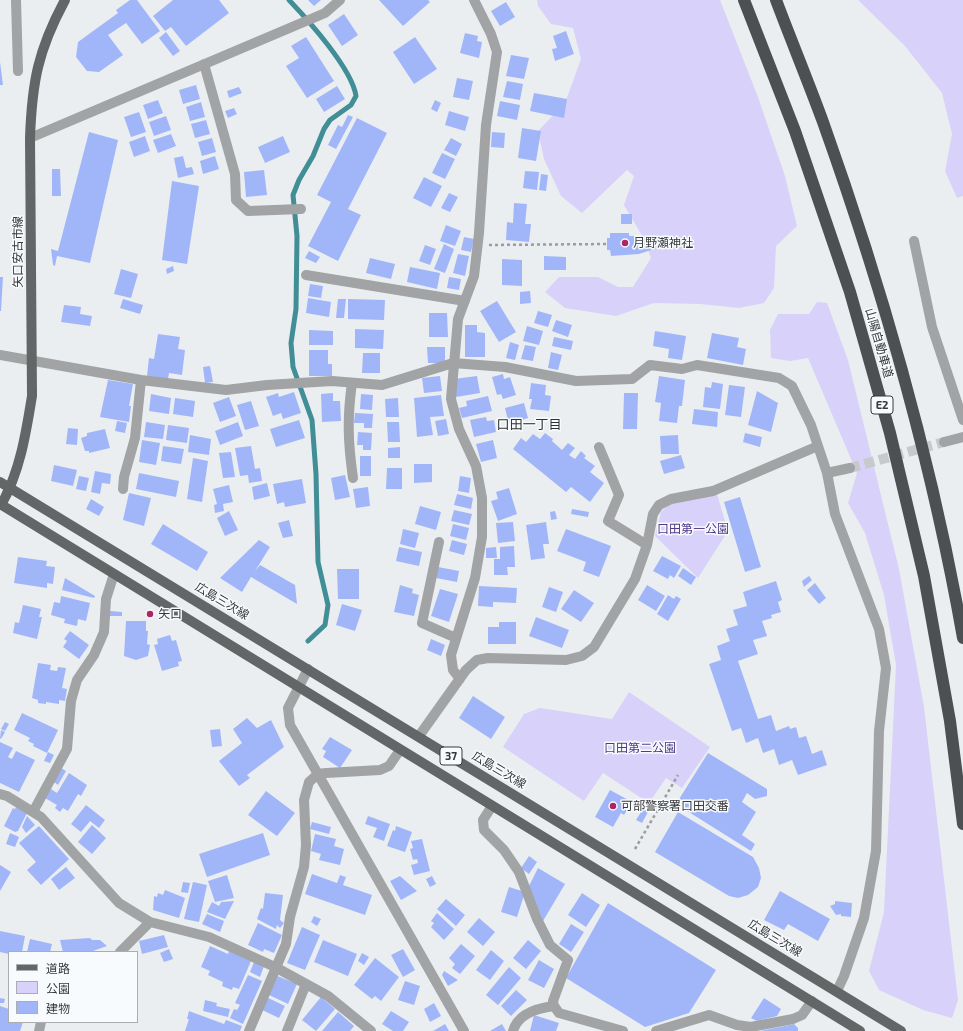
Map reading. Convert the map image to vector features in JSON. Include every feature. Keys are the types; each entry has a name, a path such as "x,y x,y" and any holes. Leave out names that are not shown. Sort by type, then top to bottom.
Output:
{"highway":[{"name":"山陽自動車道","path":"744,0 795,131 850,292 890,433 924,576 950,721 963,824"},
{"name":"山陽自動車道","path":"776,0 823,121 877,284 918,426 951,570 963,638"}],"main road":[{"name":"矢口安古市線","path":"1,504 11,488 26,432 32,396 31,97 39,59 52,24 65,0"},
{"name":"広島三次線","path":"0,482 308,668 901,1031"},
{"name":"37","path":"1,504 860,1031"}],"street":[{"path":"16,0 18,71"},
{"path":"30,138 325,13 340,0"},
{"path":"460,679 453,670 451,655 475,578 482,537 482,498 476,466 459,429 450,399 458,319 474,276 478,245 486,125 497,52 491,34 474,0"},
{"path":"204,64 235,174 236,200 248,211 301,209"},
{"path":"914,241 932,327 963,420"},
{"path":"306,275 465,301"},
{"path":"0,354 141,380 226,390 267,385 332,381 382,385 453,363 505,367 576,381 632,379 650,365 682,369 698,365 779,378 792,386 811,425 827,473 835,514 880,629 886,668 879,731 876,850 864,918 844,976 837,991"},
{"path":"123,489 124,477 135,438 141,380"},
{"path":"352,383 348,413 348,445 353,478"},
{"path":"944,442 963,437"},
{"path":"418,736 460,679 477,660 488,658 566,660 582,656 594,647 635,580 647,545 653,514 659,505 671,499 714,491 818,446"},
{"path":"599,447 619,495 608,521 647,545"},
{"path":"827,473 850,468"},
{"path":"439,542 422,623 456,638"},
{"path":"33,812 67,749 71,701 77,680 94,655 104,632 106,599 114,574"},
{"path":"308,668 297,687 288,708 290,725 464,1031"},
{"path":"249,1031 286,944 290,917 304,867 306,845 304,800 309,782 318,774 380,770 389,766 400,750"},
{"path":"0,794 7,796 41,817 119,903 150,922 209,937 275,967 328,996 371,1031"},
{"path":"492,806 483,820 484,830 504,850 519,872 537,919 550,945 568,960 554,1001 554,1006 559,1013 623,1031"},
{"path":"121,951 150,922"},
{"path":"287,1031 306,984"},
{"path":"656,1031 709,1015 737,1025 751,1027 793,1019 802,1014 812,1001"},
{"path":"513,1031 515,1025 529,1012 537,1008 554,1006"}],"path":[{"path":"478,245 606,244"},
{"path":"635,849 678,775"}],"green space":[{"path":"537,0 720,0 758,97 785,176 797,226 776,246 774,288 764,303 739,308 700,304 654,303 616,316 565,308 545,292 559,277 598,277 618,287 633,287 651,258 644,239 624,205 634,176 627,170 582,213 561,196 544,159 538,131 565,103 581,59 573,28 551,24 538,6"},
{"path":"858,0 963,0 963,196 957,198 945,171 952,134 942,93 905,46"},
{"path":"817,302 827,303 848,360 899,569 924,707 958,1000 952,1018 923,1010 879,990 869,971 884,912 896,665 884,595 865,533 848,503 857,473 808,358 790,361 771,358 770,330 778,314 809,314"},
{"name":"口田第一公園","path":"717,494 728,531 698,578 655,536 661,512 670,503"},
{"name":"口田第二公園","path":"629,692 710,747 682,788 666,778 649,803 603,773 584,801 503,747 524,714 540,708 612,719"}],"building":[{"path":"130,0 137,0 160,31 142,44 126,23 108,35 123,55 99,72 87,71 76,57 78,42 118,13 116,10"},
{"path":"173,0 219,0 229,13 186,46 171,27 165,31 153,16"},
{"path":"308,0 321,0 314,6"},
{"path":"379,0 428,0 430,2 403,26"},
{"path":"506,2 515,17 500,26 491,11"},
{"path":"344,14 358,35 342,46 328,25"},
{"path":"566,31 574,54 555,61 552,49 557,48 553,36"},
{"path":"166,32 180,51 173,56 159,38"},
{"path":"465,33 478,36 477,41 482,42 479,58 460,53"},
{"path":"306,37 334,81 307,98 286,66 299,58 291,46"},
{"path":"415,37 437,69 414,84 393,52"},
{"path":"511,55 529,58 524,79 506,76"},
{"path":"0,62 3,85 0,85"},
{"path":"457,78 473,81 469,100 453,97"},
{"path":"507,81 523,84 520,100 503,97"},
{"path":"196,85 200,99 183,104 179,90"},
{"path":"337,86 345,99 324,112 316,99"},
{"path":"239,87 242,93 229,98 227,91"},
{"path":"534,93 567,99 564,118 530,111"},
{"path":"158,100 163,113 148,119 143,105"},
{"path":"435,100 441,103 437,112 431,109"},
{"path":"500,101 520,105 517,120 497,116"},
{"path":"201,102 205,117 190,121 186,107"},
{"path":"234,108 237,114 228,118 225,111"},
{"path":"449,111 469,117 465,131 445,125"},
{"path":"139,112 146,132 131,137 124,117"},
{"path":"348,115 353,117 336,149 328,145 338,125 342,127"},
{"path":"166,116 171,130 154,136 149,122"},
{"path":"357,118 387,133 348,209 361,215 338,261 308,246 331,202 317,195"},
{"path":"206,120 210,134 195,138 191,124"},
{"path":"522,128 541,131 536,161 518,158"},
{"path":"89,132 118,140 90,263 57,256 55,266 53,265 51,249 58,251"},
{"path":"492,132 505,133 504,148 491,147"},
{"path":"171,134 176,146 158,153 153,140"},
{"path":"145,136 150,151 134,157 129,142"},
{"path":"283,136 290,152 265,163 258,147"},
{"path":"212,138 216,152 202,156 198,142"},
{"path":"451,138 462,144 456,156 444,150"},
{"path":"442,153 455,159 445,179 432,173"},
{"path":"183,156 186,168 192,167 194,174 178,178 174,158"},
{"path":"215,156 219,169 203,174 200,161"},
{"path":"52,169 60,169 61,196 52,196"},
{"path":"264,170 267,195 246,197 244,172"},
{"path":"525,171 539,172 537,190 523,188"},
{"path":"541,174 548,175 546,191 539,190"},
{"path":"424,177 442,186 431,207 413,198"},
{"path":"172,181 199,186 187,264 162,260"},
{"path":"449,193 458,197 450,212 441,208"},
{"path":"514,203 527,204 525,224 531,224 529,242 506,240 507,222 513,223"},
{"path":"621,214 632,214 632,224 621,224"},
{"path":"446,225 461,231 455,246 440,241"},
{"path":"610,233 629,233 629,236 644,236 646,241 656,240 657,248 639,254 611,256 610,250 607,250 607,238 610,238"},
{"path":"464,237 474,239 471,252 461,250"},
{"path":"444,244 454,249 445,273 434,269"},
{"path":"425,245 436,249 430,265 419,261"},
{"path":"309,251 320,257 316,263 305,258"},
{"path":"458,254 469,256 465,276 453,273"},
{"path":"544,256 566,257 566,270 544,270"},
{"path":"370,258 395,264 391,279 366,273"},
{"path":"502,259 522,260 522,286 502,285"},
{"path":"173,266 174,271 167,274 166,269"},
{"path":"410,267 440,273 437,289 407,282"},
{"path":"121,269 138,274 131,298 114,294"},
{"path":"0,277 3,277 1,311 0,311"},
{"path":"449,277 461,279 459,290 447,288"},
{"path":"310,284 323,286 321,298 308,296"},
{"path":"530,291 531,303 520,304 520,292"},
{"path":"308,298 331,302 329,317 306,313"},
{"path":"123,299 143,305 140,314 120,308"},
{"path":"338,299 346,299 344,318 336,318"},
{"path":"348,299 385,300 384,320 348,319"},
{"path":"497,301 516,332 499,342 480,311"},
{"path":"64,305 81,307 80,314 92,316 90,326 61,322"},
{"path":"538,311 552,315 548,327 534,323"},
{"path":"429,313 447,313 448,337 429,337"},
{"path":"556,320 572,325 568,337 552,331"},
{"path":"465,325 477,325 477,332 485,333 485,357 465,357"},
{"path":"527,326 543,331 539,345 523,341"},
{"path":"355,329 384,330 383,349 355,348"},
{"path":"309,330 333,331 333,345 309,345"},
{"path":"655,331 686,336 682,360 668,358 669,349 653,346"},
{"path":"712,333 739,338 737,347 746,349 743,365 707,358"},
{"path":"158,334 180,337 178,349 185,350 182,375 169,373 168,379 147,376 149,358 154,359"},
{"path":"554,337 573,341 571,350 552,346"},
{"path":"510,342 519,345 515,360 506,358"},
{"path":"525,345 536,347 533,361 521,359"},
{"path":"427,347 445,347 445,363 428,363"},
{"path":"309,350 328,350 328,364 332,364 332,376 309,376"},
{"path":"551,352 562,355 558,370 548,368"},
{"path":"363,353 380,353 380,373 362,373"},
{"path":"210,366 213,382 205,383 203,367"},
{"path":"503,374 504,379 510,377 516,395 503,399 501,394 497,395 492,377"},
{"path":"440,376 442,391 424,393 422,378"},
{"path":"477,376 480,393 456,397 454,379"},
{"path":"659,376 685,380 682,406 679,406 677,423 659,421 661,403 655,402"},
{"path":"108,380 133,384 129,406 131,406 129,422 100,417"},
{"path":"712,382 723,384 720,409 703,407 705,387 711,388"},
{"path":"531,383 546,385 545,395 551,396 549,411 530,409 532,399 529,399"},
{"path":"729,385 745,387 741,417 725,415"},
{"path":"757,391 778,403 771,432 748,425"},
{"path":"294,392 301,413 283,419 281,413 273,416 266,397 278,393 279,397"},
{"path":"333,393 333,401 340,401 341,421 322,422 321,394"},
{"path":"624,393 638,393 637,429 623,429"},
{"path":"151,394 171,398 169,414 149,411"},
{"path":"361,394 373,395 372,410 360,409"},
{"path":"441,395 444,416 430,417 433,435 417,437 414,398"},
{"path":"488,396 492,411 462,418 459,408 467,406 466,401"},
{"path":"229,397 236,416 220,422 213,403"},
{"path":"175,398 195,401 193,417 173,414"},
{"path":"398,398 399,417 386,417 385,399"},
{"path":"251,401 259,426 245,430 237,405"},
{"path":"524,403 528,418 509,424 505,408"},
{"path":"694,409 718,412 717,427 692,424"},
{"path":"355,413 373,414 372,428 364,428 364,423 354,423"},
{"path":"486,417 487,421 494,420 496,432 474,437 470,420"},
{"path":"446,419 449,434 438,436 435,421"},
{"path":"299,420 305,438 276,447 270,429"},
{"path":"117,421 127,423 125,433 115,431"},
{"path":"146,422 165,425 163,439 144,437"},
{"path":"238,422 243,436 220,445 215,431"},
{"path":"387,422 399,422 400,442 388,442"},
{"path":"168,425 189,428 187,443 166,440"},
{"path":"68,428 78,429 77,445 66,444"},
{"path":"105,429 110,448 89,453 89,451 85,451 81,438 87,436 87,433"},
{"path":"358,432 372,433 371,450 363,450 363,445 357,445"},
{"path":"545,433 553,439 552,441 562,450 568,443 575,448 569,455 575,459 581,451 586,456 584,458 595,466 590,472 604,483 590,502 571,487 566,492 513,449 521,438 526,442 533,434 540,439"},
{"path":"745,433 762,437 760,447 743,442"},
{"path":"190,435 211,439 209,455 188,452"},
{"path":"678,435 679,454 661,454 660,436"},
{"path":"142,440 160,443 156,465 139,462"},
{"path":"493,440 497,458 481,462 476,444"},
{"path":"163,446 184,449 181,464 161,461"},
{"path":"251,446 255,469 260,468 262,481 249,483 248,475 240,476 235,448"},
{"path":"400,447 400,458 388,458 388,448"},
{"path":"231,452 235,477 223,478 219,453"},
{"path":"681,455 685,468 664,474 660,461"},
{"path":"360,456 371,456 371,476 360,476"},
{"path":"193,458 208,461 202,502 187,499"},
{"path":"414,464 432,464 432,482 414,483"},
{"path":"54,465 77,470 73,486 51,481"},
{"path":"387,468 402,468 402,489 386,489"},
{"path":"95,471 111,474 110,484 102,483 100,494 91,492"},
{"path":"139,473 179,481 176,497 136,489"},
{"path":"345,475 350,497 335,500 331,478"},
{"path":"79,476 89,478 86,491 76,489"},
{"path":"460,476 471,478 469,493 458,491"},
{"path":"302,479 306,503 285,507 284,502 277,504 273,484"},
{"path":"267,483 270,496 254,500 252,487"},
{"path":"229,485 233,502 223,504 224,511 215,513 214,505 217,504 213,489"},
{"path":"368,487 370,506 356,508 353,489"},
{"path":"509,488 517,514 498,521 491,501 498,499 496,492"},
{"path":"129,493 151,498 144,526 123,520"},
{"path":"457,494 473,498 471,509 454,505"},
{"path":"740,497 761,567 745,572 724,502"},
{"path":"91,499 104,507 99,516 86,509"},
{"path":"420,506 441,512 436,530 415,524"},
{"path":"572,509 589,512 588,517 571,514"},
{"path":"454,510 472,514 469,525 451,521"},
{"path":"229,511 238,530 225,536 217,518"},
{"path":"555,511 557,519 551,520 550,512"},
{"path":"289,520 293,536 283,538 278,523"},
{"path":"513,522 515,541 498,543 496,523"},
{"path":"546,522 549,544 543,544 545,558 531,560 526,525"},
{"path":"163,524 208,552 197,571 151,544"},
{"path":"453,524 469,528 466,540 450,536"},
{"path":"403,529 419,533 415,548 400,544"},
{"path":"566,529 611,546 599,577 583,571 586,562 557,551"},
{"path":"259,540 270,547 255,571 260,565 295,585 297,604 251,577 242,592 220,578"},
{"path":"452,540 467,544 464,555 449,551"},
{"path":"514,546 515,567 507,567 508,575 494,575 494,559 500,559 500,547"},
{"path":"399,547 422,552 419,566 396,561"},
{"path":"496,547 497,558 486,558 486,548"},
{"path":"662,556 681,566 674,578 670,575 668,579 653,571"},
{"path":"18,557 47,561 46,566 55,567 53,584 47,583 47,588 14,583"},
{"path":"438,567 459,571 457,582 436,578"},
{"path":"683,568 696,577 691,585 678,576"},
{"path":"337,569 359,569 359,599 338,599"},
{"path":"809,576 812,580 804,587 802,581"},
{"path":"65,578 95,596 94,598 62,590"},
{"path":"776,581 782,600 778,602 781,612 771,615 772,618 762,621 767,636 753,640 758,654 738,661 758,719 771,715 776,731 789,726 790,729 796,727 799,738 806,736 812,754 822,750 827,765 798,775 792,760 779,765 774,749 763,753 758,738 746,743 741,728 732,731 709,664 721,660 717,646 730,641 726,629 738,625 733,610 747,606 743,592"},
{"path":"815,583 826,598 819,604 807,590"},
{"path":"400,585 413,589 412,593 419,595 414,616 394,612"},
{"path":"647,585 665,596 656,611 638,600"},
{"path":"479,586 517,588 516,603 493,602 493,607 478,606"},
{"path":"549,587 563,592 556,612 542,607"},
{"path":"440,589 458,594 449,622 431,616"},
{"path":"574,590 594,603 581,622 561,609"},
{"path":"668,595 674,599 676,596 681,599 668,621 657,614"},
{"path":"61,596 90,603 86,621 78,619 77,626 64,623 65,619 51,615 54,602 60,603"},
{"path":"342,604 362,610 355,631 336,625"},
{"path":"23,605 41,609 39,617 42,617 37,639 13,633 15,622 19,623"},
{"path":"110,611 122,612 122,616 110,616"},
{"path":"536,617 569,630 562,648 529,636"},
{"path":"126,621 146,621 146,631 148,631 147,644 150,645 148,656 136,660 124,656"},
{"path":"499,622 516,622 516,644 488,644 488,627 499,627"},
{"path":"70,631 89,645 79,659 63,647 67,641 64,639"},
{"path":"170,635 172,641 176,640 182,661 178,662 179,666 162,671 154,645 158,644 157,639"},
{"path":"431,639 445,645 441,656 427,650"},
{"path":"38,663 51,665 50,670 57,671 58,667 66,668 62,688 67,689 65,701 59,700 59,704 46,702 46,704 38,703 38,700 32,698"},
{"path":"473,696 505,717 491,739 459,718"},
{"path":"22,713 58,730 47,753 33,746 34,744 28,741 30,738 14,730"},
{"path":"247,718 257,728 271,720 284,747 247,775 250,778 239,786 219,761 242,743 233,729"},
{"path":"5,722 9,724 5,731 1,729"},
{"path":"220,729 222,746 212,747 210,730"},
{"path":"1,730 5,732 1,739 0,738"},
{"path":"330,737 352,750 340,768 323,757 326,751 322,749"},
{"path":"0,742 13,748 8,757 12,759 16,751 35,760 19,792 0,783"},
{"path":"48,752 54,755 50,763 44,761"},
{"path":"708,753 767,789 767,796 755,799 747,793 742,802 756,812 742,835 755,844 751,851 676,804"},
{"path":"58,766 66,771 58,785 51,780"},
{"path":"69,773 87,785 81,796 78,794 68,811 63,808 60,812 55,808 57,805 45,798 51,789 57,793"},
{"path":"610,790 632,802 624,815 621,813 613,827 595,817"},
{"path":"266,791 295,813 277,836 248,815"},
{"path":"86,805 105,820 99,828 90,821 81,832 71,824"},
{"path":"16,807 27,813 18,831 15,832 4,826 13,808 15,809"},
{"path":"643,809 648,812 642,823 636,820"},
{"path":"678,812 753,857 759,868 761,878 758,887 748,895 738,898 729,896 655,852"},
{"path":"27,816 35,825 26,833 22,827"},
{"path":"368,816 390,824 384,841 373,837 377,828 365,824"},
{"path":"312,822 331,827 329,834 310,829"},
{"path":"92,825 106,838 92,854 78,842"},
{"path":"39,826 69,859 41,885 27,870 36,862 19,843"},
{"path":"396,826 412,832 405,852 387,846"},
{"path":"10,833 19,837 15,847 6,844"},
{"path":"263,833 270,855 207,877 199,854"},
{"path":"315,834 336,839 334,846 344,849 340,865 319,860 321,854 311,851"},
{"path":"422,839 430,871 414,875 411,865 418,863 417,859 413,860 410,849 413,848 411,841"},
{"path":"529,856 537,862 529,874 521,868"},
{"path":"0,865 11,872 0,891"},
{"path":"66,867 75,878 59,890 51,879"},
{"path":"538,868 565,884 543,921 529,886"},
{"path":"312,874 337,883 340,875 346,877 343,885 372,895 365,915 305,894"},
{"path":"227,875 234,898 215,902 208,881"},
{"path":"400,876 417,891 401,900 390,881"},
{"path":"432,876 436,884 430,887 426,879"},
{"path":"183,882 190,883 188,893 181,892"},
{"path":"193,882 207,885 199,922 184,919"},
{"path":"509,887 525,892 517,917 501,912"},
{"path":"165,890 185,898 179,918 153,910 154,896 157,897 158,893 163,895"},
{"path":"780,891 830,919 818,941 788,924 784,930 764,920"},
{"path":"265,893 283,895 280,920 284,923 280,928 277,925 276,929 257,919 261,908 263,909"},
{"path":"582,893 600,905 586,927 568,915"},
{"path":"446,899 465,915 456,926 437,909"},
{"path":"234,901 225,919 207,912 212,902 219,906 221,902"},
{"path":"835,901 852,903 851,917 841,916 841,914 836,915 830,906 835,904"},
{"path":"608,903 716,970 689,1013 645,1027 566,978"},
{"path":"437,913 454,929 444,940 431,927 434,923 431,921"},
{"path":"207,914 224,921 220,932 202,924"},
{"path":"314,916 321,919 317,926 311,922"},
{"path":"479,918 495,932 483,946 467,932"},
{"path":"258,923 282,935 274,953 264,949 263,952 248,945"},
{"path":"571,924 584,932 571,952 559,944"},
{"path":"302,927 320,935 305,970 287,963"},
{"path":"0,931 25,936 22,951 8,951 8,954 0,952"},
{"path":"164,935 168,947 142,954 139,941"},
{"path":"90,938 92,940 100,940 107,946 93,951 63,951 60,940"},
{"path":"30,939 52,944 50,951 27,951"},
{"path":"323,940 357,954 348,976 314,962"},
{"path":"528,940 541,951 526,969 513,958"},
{"path":"461,944 475,956 460,974 452,968 455,964 449,958"},
{"path":"210,946 228,954 229,951 251,961 239,989 233,987 232,990 222,986 223,982 208,975 210,971 201,967"},
{"path":"169,949 173,959 164,962 160,953"},
{"path":"403,949 415,970 403,977 391,955"},
{"path":"491,950 504,961 490,980 476,970"},
{"path":"362,953 369,957 364,965 358,961"},
{"path":"375,958 399,977 381,1001 375,996 372,999 354,985"},
{"path":"539,960 554,969 544,988 528,980"},
{"path":"254,962 264,966 260,977 250,972"},
{"path":"509,967 521,978 498,1005 486,995"},
{"path":"444,971 458,980 448,986 442,975"},
{"path":"248,975 262,981 243,1024 230,1018 234,1009 237,1010 240,1005 235,1003"},
{"path":"275,975 297,984 288,1004 267,994"},
{"path":"405,981 420,986 414,1005 398,1000"},
{"path":"516,990 527,1000 511,1016 501,1006"},
{"path":"264,996 285,1006 279,1018 258,1008"},
{"path":"321,997 335,1009 316,1031 302,1020"},
{"path":"0,998 5,999 4,1003 0,1003"},
{"path":"764,998 781,1009 777,1016 757,1021 751,1018"},
{"path":"205,1000 217,1003 216,1006 230,1009 228,1017 203,1011"},
{"path":"434,1003 441,1016 430,1022 424,1009"},
{"path":"0,1006 8,1009 8,1023 23,1023 20,1031 0,1031"},
{"path":"189,1011 224,1024 226,1020 242,1026 240,1031 185,1031 189,1019 187,1019"},
{"path":"391,1011 409,1022 403,1031 393,1031 382,1024"},
{"path":"338,1012 354,1026 350,1031 322,1031"},
{"path":"534,1015 559,1023 556,1031 530,1031"},
{"path":"445,1024 449,1031 433,1031"},
{"path":"502,1024 506,1031 490,1031"},
{"path":"794,1024 798,1028 798,1031 760,1031"}],"waterway":[{"path":"289,0 318,32 338,59 353,85 356,96 351,105 330,120 324,129 313,156 299,180 293,195 297,236 296,309 291,343 293,367 312,420 316,474 318,562 328,605 325,625 308,641"}],"tunnel":[{"path":"850,468 944,442"}],"place":[{"name":"月野瀬神社","path":"625,243"},
{"name":"矢口","path":"150,614"},
{"name":"可部警察署口田交番","path":"613,806"}],"district":[{"name":"口田一丁目","path":"529,425"}]}
